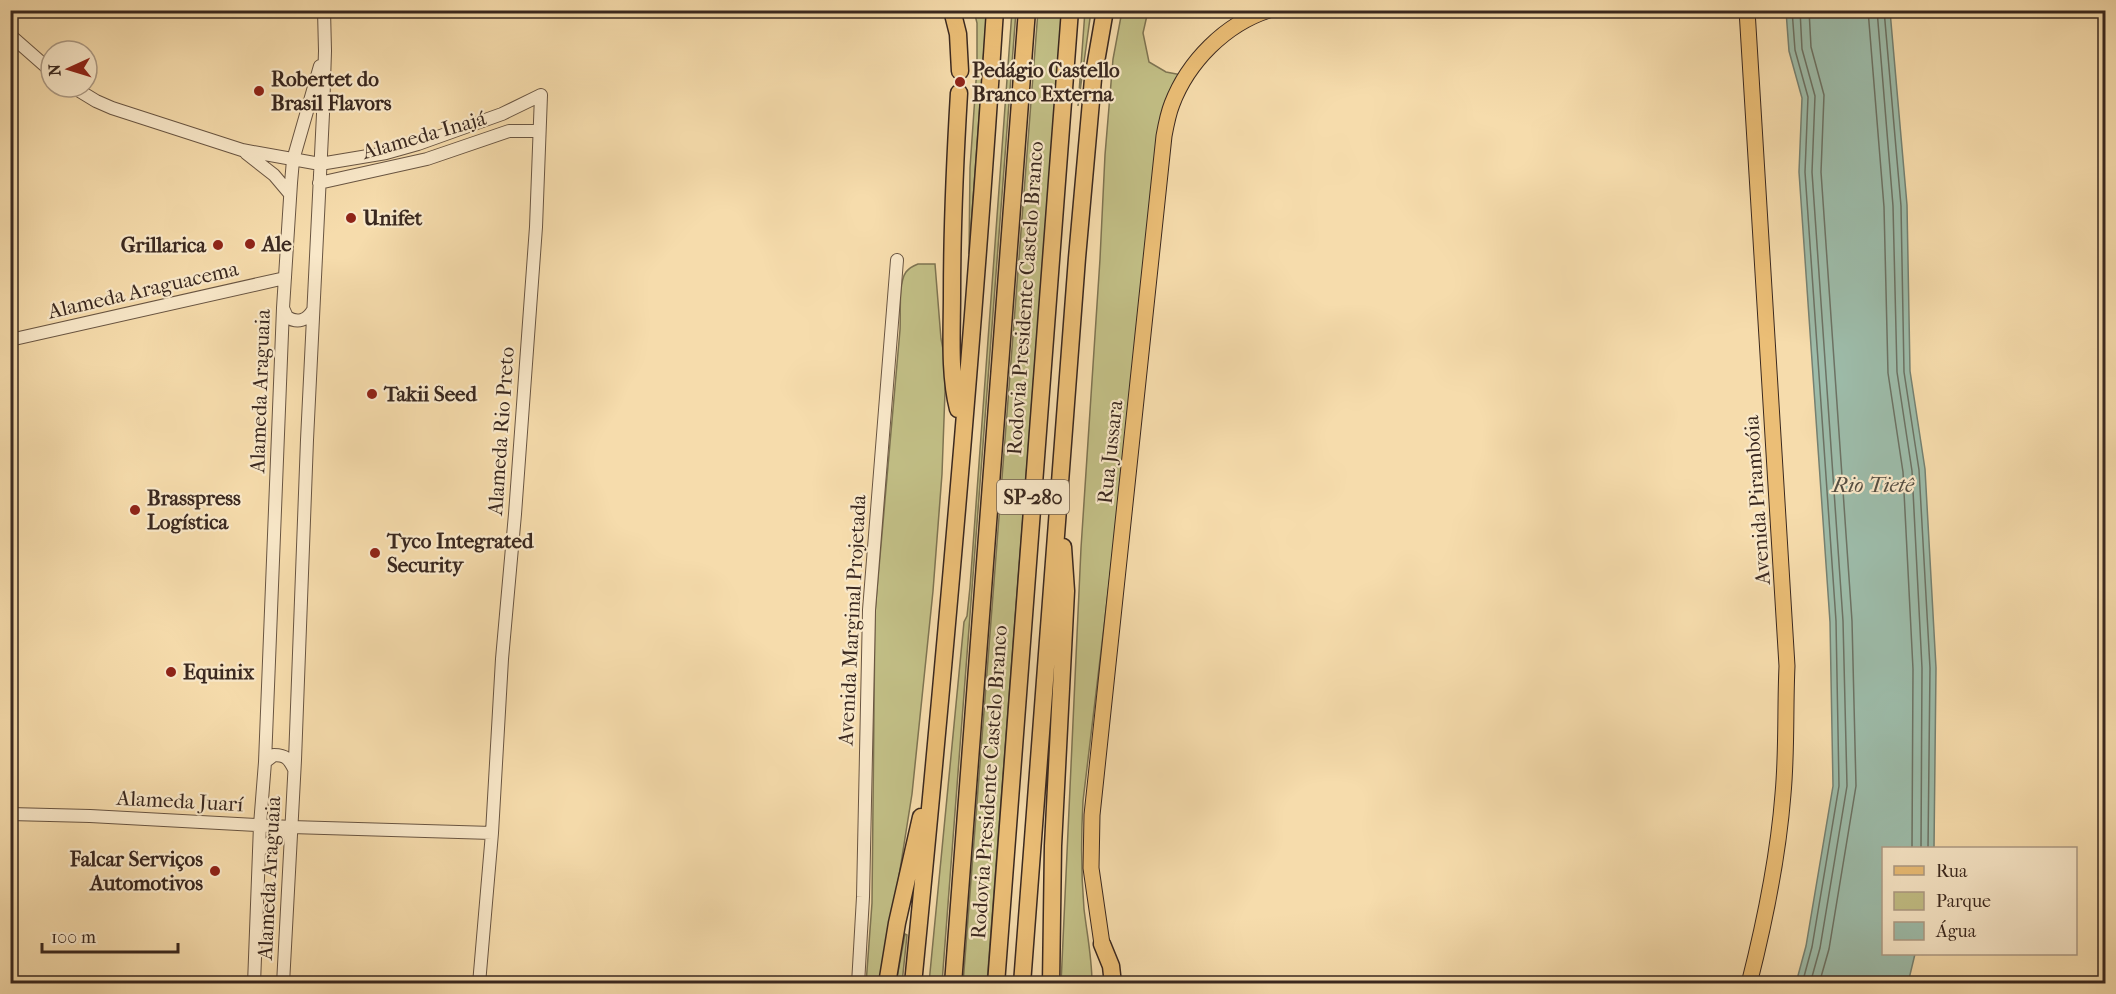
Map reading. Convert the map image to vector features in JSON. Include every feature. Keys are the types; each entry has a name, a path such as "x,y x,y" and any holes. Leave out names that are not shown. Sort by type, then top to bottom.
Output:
{"highway":[{"path":"952,10 958,34 960,71"},
{"path":"913,984 937,743 995,10"},
{"name":"Rodovia Presidente Castelo Branco","path":"953,984 1027,10"},
{"name":"Rodovia Presidente Castelo Branco","path":"996,984 1070,10"},
{"path":"1022,984 1077,258 1093,79 1106,10"},
{"path":"959,93 952,219 952,323 954,380 963,429"},
{"path":"1051,983 1053,846 1066,591 1058,511"},
{"path":"887,984 897,923 937,743"},
{"path":"1015,984 1023,913 1030,886"},
{"path":"1102,944 1105,984"},
{"path":"1102,944 1111,966 1113,984"}],"main road":[{"name":"Rua Jussara","path":"1102,944 1091,868 1092,815 1164,136 1171,106 1182,82 1206,50 1234,27 1269,10"},
{"name":"Avenida Pirambóia","path":"1747,10 1787,666 1786,747 1779,840 1766,918 1749,984"}],"street":[{"path":"324,10 325,51"},
{"path":"10,35 39,60"},
{"name":"Alameda Araguaia","path":"254,984 283,308 290,194 294,160 325,51"},
{"name":"Alameda Araguaia","path":"283,984 325,51"},
{"name":"Alameda Inajá","path":"242,150 320,164 386,153 502,114 542,95"},
{"name":"Alameda Rio Preto","path":"479,984 536,227 542,95"},
{"path":"92,99 112,108 242,150 274,175 290,194"},
{"name":"Alameda Inajá","path":"319,183 427,159 509,131 539,131"},
{"name":"Avenida Marginal Projetada","path":"858,984 863,897 868,610 897,260"},
{"name":"Alameda Araguacema","path":"10,340 285,279"},
{"path":"283,308 287,317 297,321 307,318 314,310"},
{"path":"265,740 269,745 278,749 288,747 295,742"},
{"path":"265,762 274,755 283,755 290,760 294,769"},
{"name":"Alameda Juarí","path":"10,814 291,827 492,833"},
{"path":"259,851 291,827"}],"green space":[{"path":"974,11 986,11 986,22 969,254 970,168 977,67 977,23"},
{"path":"1012,11 1016,11 942,983 929,983 964,622 967,616 970,587"},
{"path":"1038,11 1062,11 987,983 963,984"},
{"path":"1085,11 1091,11 1078,106"},
{"path":"1122,11 1148,11 1143,33 1149,62 1166,72 1182,75 1167,102 1083,801 1082,882 1092,983 1061,984 1081,548 1105,155 1113,59"},
{"path":"918,264 935,264 941,339 946,364 942,474 933,591 912,794 882,983 866,984 872,903 875,613 900,330 901,291 906,272"},
{"path":"905,934 907,935 902,983 896,983"}],"water":[{"name":"Rio Tietê","path":"1786,11 1890,11 1907,205 1910,371 1925,469 1936,668 1934,847 1882,847 1882,955 1915,955 1908,983 1796,983 1806,946 1833,786 1830,622 1799,172 1802,98 1789,51"}],"place":[{"name":"Pedágio Castello Branco Externa","path":"960,82"},
{"name":"Robertet do Brasil Flavors","path":"259,91"},
{"name":"Unifet","path":"351,218"},
{"name":"Ale","path":"250,244"},
{"name":"Grillarica","path":"218,245"},
{"name":"Takii Seed","path":"372,394"},
{"name":"Brasspress Logística","path":"135,510"},
{"name":"Tyco Integrated Security","path":"375,553"},
{"name":"Equinix","path":"171,672"},
{"name":"Falcar Serviços Automotivos","path":"215,871"}]}
